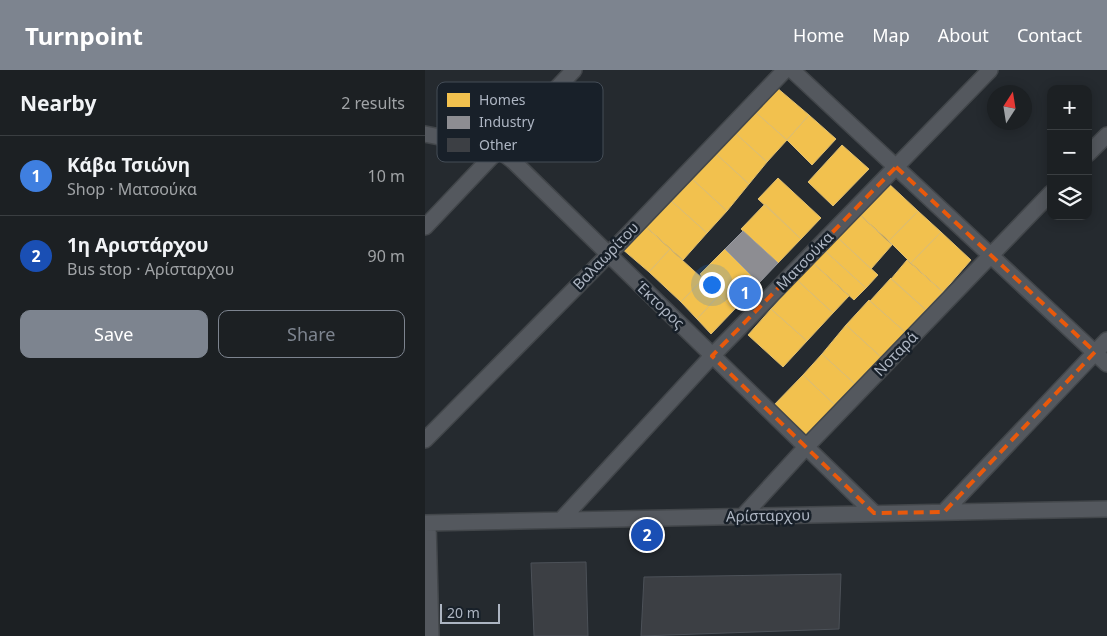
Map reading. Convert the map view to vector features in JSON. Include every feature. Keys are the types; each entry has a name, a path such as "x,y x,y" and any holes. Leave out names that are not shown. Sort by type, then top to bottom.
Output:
{"street":[{"path":"563,82 574,70"},
{"name":"Βαλαωρίτου","path":"425,440 608,255 785,70"},
{"path":"792,70 1107,364"},
{"name":"Ματσούκα","path":"561,520 712,356 990,70"},
{"path":"1092,150 1107,135"},
{"path":"425,227 487,162"},
{"name":"Έκτορος","path":"514,162 874,513"},
{"name":"Νοταρά","path":"743,516 806,447 1047,197"},
{"path":"945,512 1107,340"},
{"name":"Αρίσταρχου","path":"427,522 1107,509"},
{"path":"427,522 431,636"}],"highlighted area":[{"path":"896,167 1095,352 944,512 874,513 712,356"}],"building: Homes":[{"path":"776,87 809,115 787,140 753,110"},
{"path":"753,110 787,140 767,162 734,132"},
{"path":"809,115 836,139 812,165 787,140"},
{"path":"734,132 767,162 749,184 714,152"},
{"path":"842,145 869,169 833,206 808,182"},
{"path":"714,152 749,184 727,211 690,177"},
{"path":"690,177 727,211 707,233 667,197"},
{"path":"778,178 821,218 801,239 758,199"},
{"path":"887,182 918,211 889,241 858,213"},
{"path":"667,197 707,233 683,260 643,224"},
{"path":"765,204 801,239 778,263 741,229"},
{"path":"918,211 941,232 911,263 889,241"},
{"path":"858,213 892,245 871,269 836,236"},
{"path":"643,224 670,249 649,272 621,248"},
{"path":"941,232 971,260 943,292 911,263"},
{"path":"836,236 878,275 866,288 824,250"},
{"path":"670,249 703,279 681,302 649,272"},
{"path":"725,249 759,283 734,310 700,274"},
{"path":"824,250 866,288 854,300 813,263"},
{"path":"907,260 943,292 926,310 891,279"},
{"path":"813,263 849,296 833,313 797,280"},
{"path":"891,278 926,310 905,332 870,301"},
{"path":"703,279 719,295 697,319 681,302"},
{"path":"797,280 833,313 807,341 771,309"},
{"path":"719,295 734,310 711,334 697,319"},
{"path":"869,300 905,332 882,358 846,325"},
{"path":"771,309 807,341 783,367 748,335"},
{"path":"846,325 882,358 855,384 822,354"},
{"path":"822,354 855,384 835,405 803,375"},
{"path":"803,375 835,405 804,437 772,407"}],"building: Industry":[{"path":"743,231 778,263 759,283 725,249"}],"building: Other":[{"path":"586,562 588,636 534,636 531,563"},
{"path":"841,574 839,629 641,636 644,577"}],"place":[{"name":"Κάβα Τσιώνη","path":"745,293"},
{"name":"1η Αριστάρχου","path":"647,535"}]}
